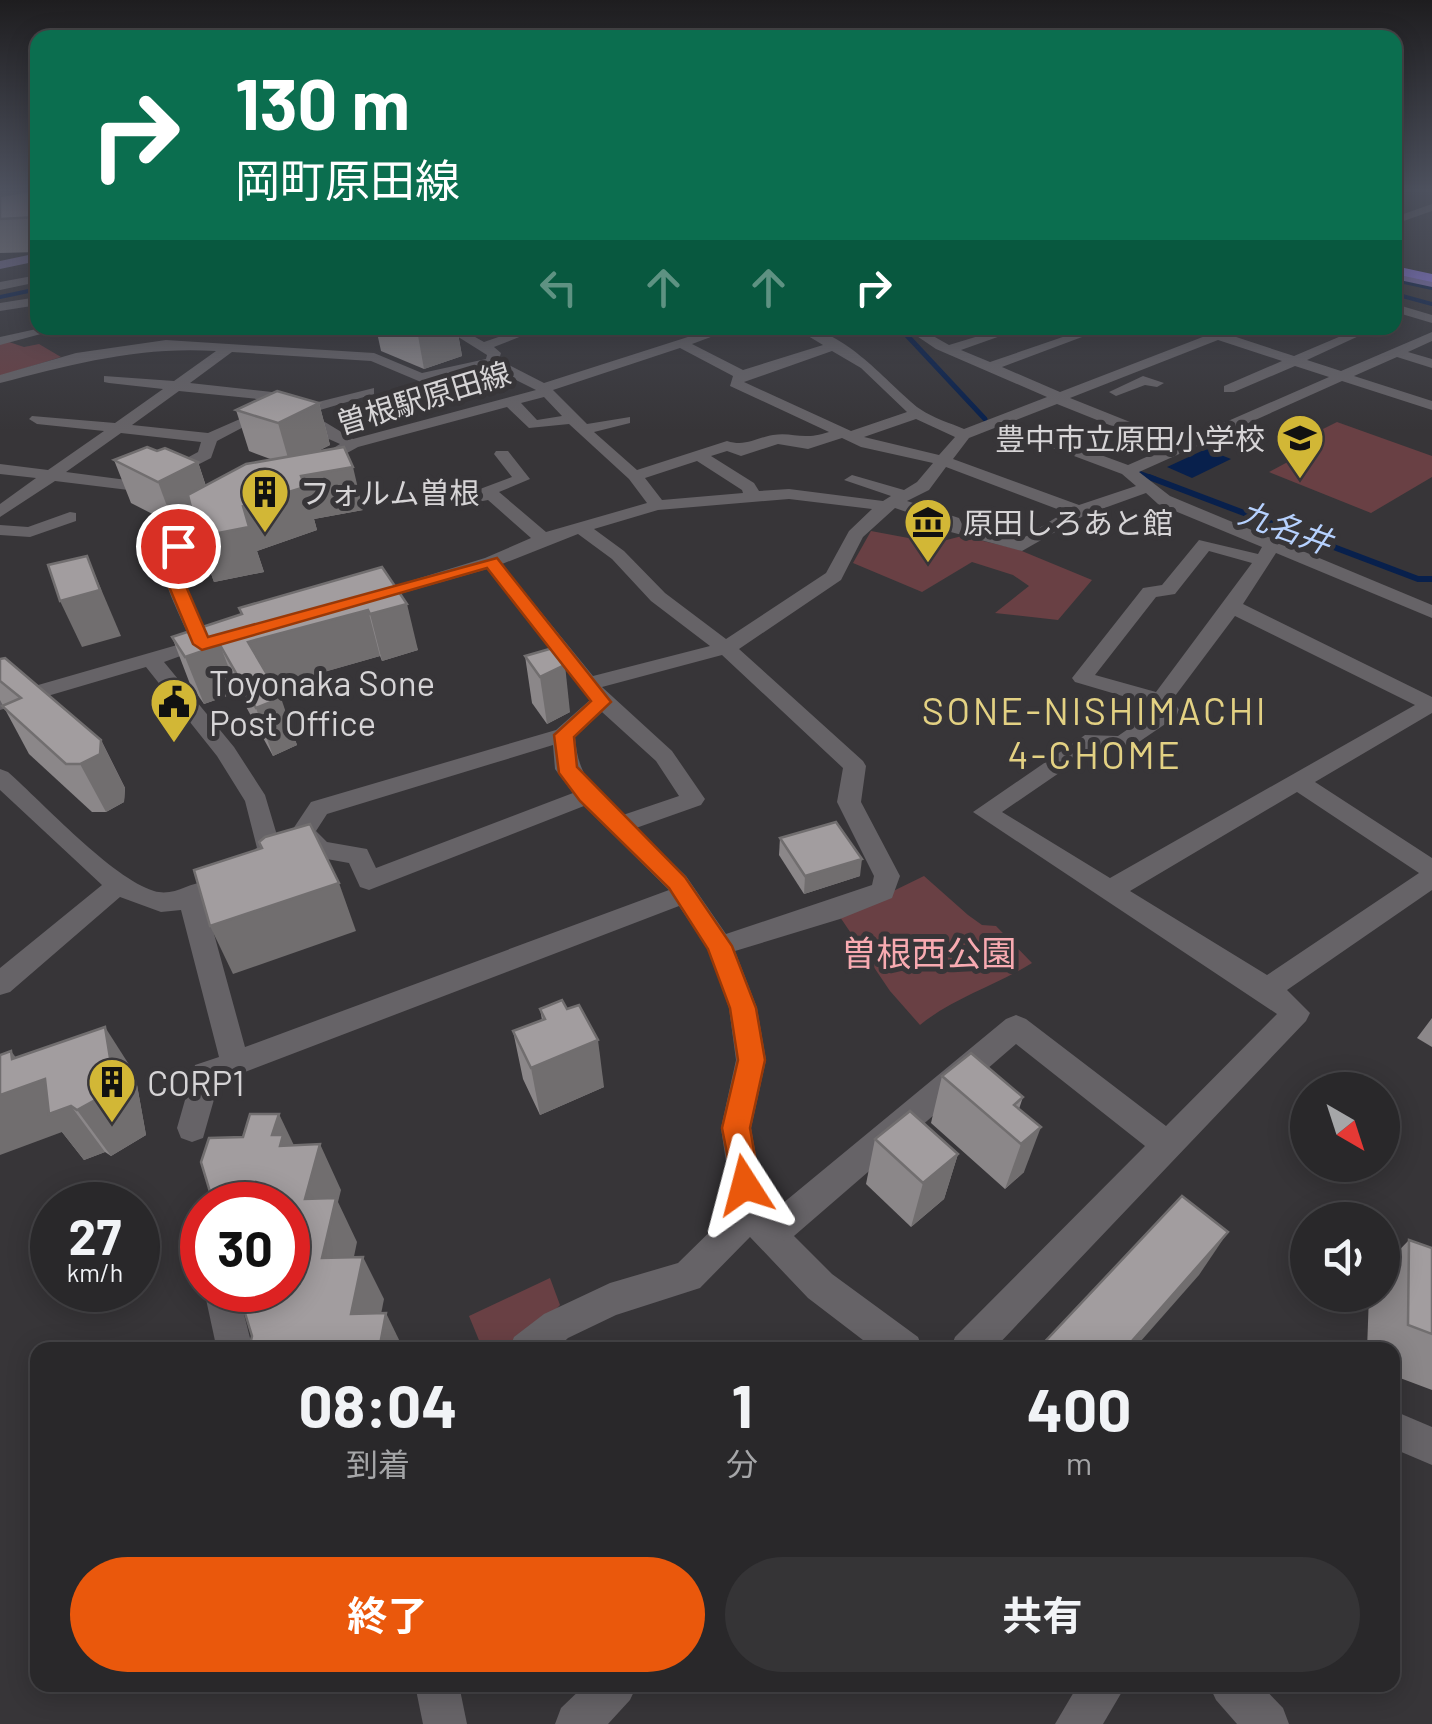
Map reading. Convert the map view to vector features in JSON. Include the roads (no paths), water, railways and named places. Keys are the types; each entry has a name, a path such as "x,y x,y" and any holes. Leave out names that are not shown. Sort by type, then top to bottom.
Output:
{"street":[{"path":"0,286 30,280"},
{"path":"0,306 30,302"},
{"path":"1402,313 1432,319"},
{"path":"0,340 30,334"},
{"path":"154,346 173,335"},
{"path":"464,335 486,346 494,354 492,362"},
{"path":"486,346 517,335"},
{"path":"679,335 742,375"},
{"name":"曽根駅原田線","path":"302,473 352,444 510,401 705,335"},
{"path":"815,335 873,372 917,414 964,435"},
{"path":"924,335 1079,407 1176,446"},
{"path":"949,349 994,335"},
{"path":"990,367 1080,335"},
{"path":"295,844 320,808 564,735 594,693 726,648 834,576 855,535 944,461 964,435 1216,335 1432,406"},
{"path":"1230,389 1353,335"},
{"path":"1128,471 1176,446 1316,390 1432,336"},
{"path":"4,381 76,357 154,346 374,358 429,377 446,388"},
{"path":"835,346 742,375 735,383 846,435 887,450 944,461 1079,511"},
{"path":"0,512 227,350"},
{"path":"1396,352 1432,364"},
{"path":"264,395 286,374 320,357"},
{"path":"429,377 492,362 544,390 635,476 657,505"},
{"path":"846,376 873,372"},
{"path":"1266,373 1316,390"},
{"path":"109,380 281,397 327,432 352,444"},
{"path":"1079,407 1143,380 1157,383"},
{"path":"300,411 369,391"},
{"path":"510,401 534,425 625,420"},
{"path":"635,476 727,446 740,451 778,439 808,444 917,414"},
{"path":"37,419 210,438 245,422"},
{"path":"995,421 1128,471 1164,500 1267,554"},
{"path":"0,469 145,487 205,455 210,438"},
{"path":"502,454 522,479 489,488 491,494 543,539"},
{"path":"700,456 748,487 755,498"},
{"path":"852,480 953,522 953,527 1022,546 1079,511 1148,487"},
{"path":"456,501 491,494"},
{"path":"343,604 491,562 543,539 657,505 788,494 896,501"},
{"path":"0,703 21,688 212,641 174,577 178,546 251,502"},
{"path":"0,530 30,532 70,518"},
{"path":"580,527 618,555 658,597 726,648 854,766 849,802 888,876 883,891 720,946"},
{"path":"976,1342 1296,1013 1266,988 985,812 1093,740 1122,743 1169,711 1161,700 1082,678 1150,592 1168,590 1205,544 1267,554 1426,606"},
{"path":"1161,700 1216,626 1236,608 1267,554"},
{"path":"491,562 594,693 664,756 694,798 618,826"},
{"path":"1236,608 1431,705"},
{"path":"151,659 226,752 257,801 270,852"},
{"path":"1109,892 1431,705"},
{"path":"564,735 566,768 588,796 684,894 720,946 743,1008 752,1060 736,1128 760,1224 820,1286 894,1342"},
{"path":"0,777 118,885 154,904 191,898 270,852 312,839 319,850 358,855 369,880 588,796"},
{"path":"1266,988 1430,878 1298,782"},
{"path":"0,984 118,885"},
{"path":"192,1128 206,1074 684,894"},
{"path":"191,898 234,1063"},
{"path":"536,1342 556,1326 596,1307 688,1276 1016,1027 1168,1146"},
{"path":"226,1312 233,1342"},
{"path":"1400,1432 1432,1446"},
{"path":"438,1692 445,1724"},
{"path":"577,1724 608,1692"},
{"path":"1077,1724 1099,1692"},
{"path":"1237,1692 1267,1724"}],"water":[{"path":"1206,449 1231,459 1192,478 1167,467"}],"waterway":[{"path":"1402,282 1432,288"},
{"name":"九名井","path":"0,297 30,291"},
{"path":"1402,296 1432,304"},
{"name":"九名井","path":"907,335 985,419"},
{"name":"九名井","path":"1139,473 1155,479"},
{"name":"九名井","path":"1149,477 1418,579 1432,579"}],"place":[{"name":"豊中市立原田小学校","path":"1300,480"},
{"name":"フォルム曽根","path":"265,534"},
{"name":"原田しろあと館","path":"928,564"},
{"name":"Toyonaka Sone Post Office","path":"174,744"},
{"name":"CORP1","path":"112,1124"}],"district":[{"name":"SONE-NISHIMACHI 4-CHOME","path":"1095,732"}],"park label":[{"name":"曽根西公園","path":"929,952"}]}
